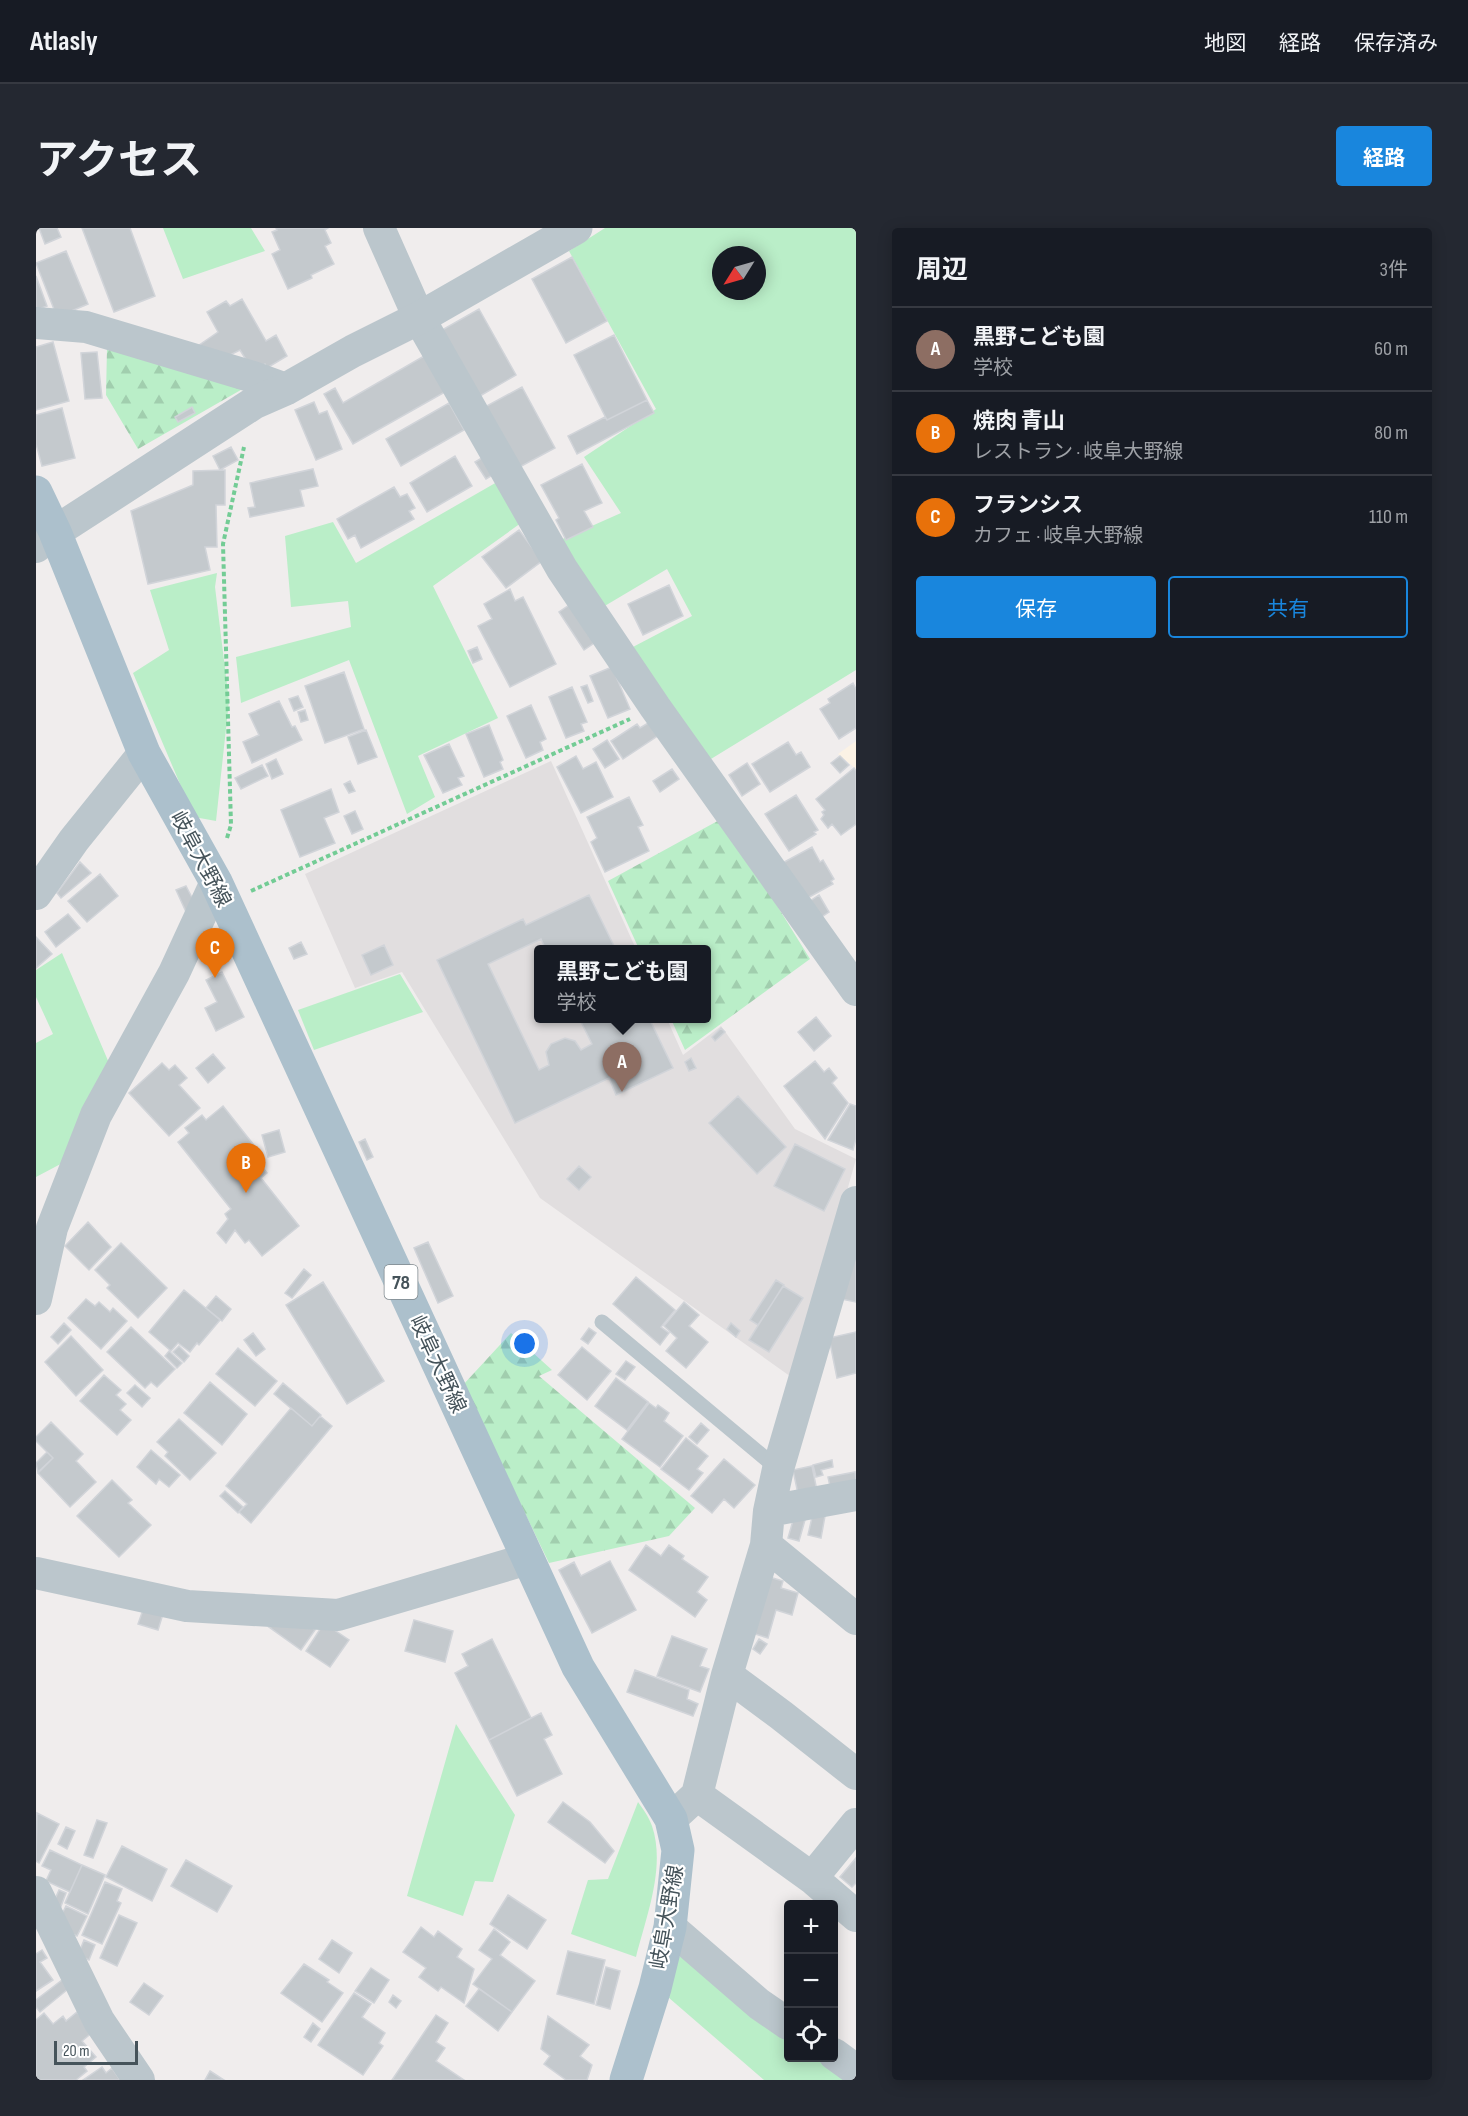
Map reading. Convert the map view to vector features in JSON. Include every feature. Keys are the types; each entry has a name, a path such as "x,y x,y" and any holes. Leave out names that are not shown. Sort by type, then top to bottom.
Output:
{"main road":[{"name":"岐阜大野線","path":"36,492 45,540 144,753 216,882 578,1666 671,1819 678,1850 670,1927 655,1988 626,2080"}],"street":[{"path":"379,228 419,318 562,569 655,707 856,990"},
{"path":"45,540 254,403 286,389 353,351 419,318 576,228"},
{"path":"36,323 86,327 286,389"},
{"path":"36,894 74,840 144,753"},
{"path":"36,1299 52,1228 96,1114 174,973 216,882"},
{"path":"671,1819 696,1795 727,1675 766,1545 769,1511 778,1469 856,1202"},
{"path":"769,1511 856,1496"},
{"path":"766,1545 856,1619"},
{"path":"36,1573 187,1606 338,1615 528,1559"},
{"path":"727,1675 781,1714 856,1774"},
{"path":"696,1795 812,1878 856,1916"},
{"path":"812,1878 856,1824"},
{"path":"36,1892 99,2021 139,2080"},
{"path":"670,1927 759,2004 784,2021"},
{"path":"838,2057 856,2070"}],"lane":[{"path":"602,1322 778,1469"}],"path":[{"path":"254,403 223,544 231,825 216,882 248,892 655,707"}],"shaded area":[{"path":"856,741 856,769 838,754"},
{"path":"551,761 634,945 534,945 534,1023 669,1023 683,1055 721,1026 795,1129 856,1159 794,1379 540,1198 402,972 355,988 305,874"}],"green space":[{"path":"163,228 251,228 265,251 183,279"},
{"path":"605,228 856,228 856,670 706,762 631,648 692,616 667,569 603,607 558,541 621,513 584,457 656,409 569,251"},
{"path":"107,348 246,387 138,449 106,395"},
{"path":"504,478 528,518 433,586 498,718 418,756 435,797 407,814 349,660 241,703 236,657 351,627 348,601 291,607 285,536 333,522 356,563"},
{"path":"217,573 215,587 229,701 216,821 194,817 133,673 169,650 150,590"},
{"path":"723,818 810,959 685,1050 673,1023 711,1023 711,945 637,945 608,881"},
{"path":"62,953 112,1070 72,1158 36,1177 36,1043 53,1034 36,997 36,970"},
{"path":"400,974 423,1012 314,1050 298,1010"},
{"path":"511,1333 552,1370 539,1376 695,1508 669,1536 549,1563 463,1385"},
{"path":"456,1724 515,1815 493,1882 475,1881 463,1916 407,1896"},
{"path":"638,1802 652,1826 657,1858 653,1892 636,1957 571,1934 588,1880 608,1879"},
{"path":"689,1954 784,2030 784,2062 825,2062 849,2080 764,2080 661,1991 675,1958"}],"building":[{"path":"39,228 57,228 61,237 45,244"},
{"path":"82,228 130,228 155,296 114,312"},
{"path":"276,228 328,228 325,230 331,243 325,246 334,264 288,289 272,254 280,250 272,232 277,230"},
{"path":"66,251 88,304 57,317 36,263"},
{"path":"572,257 607,321 566,343 532,279"},
{"path":"36,276 47,306 36,310"},
{"path":"242,299 266,341 276,335 287,356 267,368 265,364 253,371 240,350 218,361 195,348 218,332 207,312 226,301 230,306"},
{"path":"479,309 516,375 480,396 442,330"},
{"path":"614,335 647,400 607,420 574,355"},
{"path":"53,342 69,401 36,410 36,347"},
{"path":"97,352 102,398 85,399 81,353"},
{"path":"424,356 445,392 353,444 324,394 335,388 343,403"},
{"path":"522,387 555,448 516,469 483,408"},
{"path":"647,400 654,413 577,454 568,436 605,417 607,420"},
{"path":"314,402 319,414 327,411 342,449 316,460 295,410"},
{"path":"449,403 464,430 401,466 386,439"},
{"path":"192,407 195,413 178,422 175,417"},
{"path":"62,408 75,458 42,466 36,444 36,415"},
{"path":"231,447 238,460 220,470 213,456"},
{"path":"455,456 472,486 427,512 410,483"},
{"path":"485,456 496,473 486,479 475,462"},
{"path":"582,464 602,503 584,511 593,527 566,540 556,520 559,518 541,485"},
{"path":"313,469 318,486 300,490 304,506 250,517 248,508 255,507 250,483"},
{"path":"225,470 225,505 216,505 217,547 205,547 210,570 148,584 131,511 193,485 193,471"},
{"path":"394,487 400,497 407,494 415,508 409,511 414,519 361,548 355,535 348,539 337,519"},
{"path":"519,530 542,561 506,588 482,557"},
{"path":"669,585 683,616 643,635 628,604"},
{"path":"510,589 515,601 523,597 556,664 510,687 478,626 492,619 484,604"},
{"path":"578,599 603,637 584,650 559,612"},
{"path":"477,647 482,659 473,663 468,651"},
{"path":"612,667 630,709 608,718 590,676"},
{"path":"344,672 364,729 325,743 305,686"},
{"path":"853,683 856,689 856,728 839,739 820,709 830,703 828,699"},
{"path":"587,685 593,701 588,703 581,687"},
{"path":"572,687 587,722 581,724 584,731 566,738 549,697"},
{"path":"298,696 303,707 294,711 289,699"},
{"path":"279,701 292,727 295,726 302,740 252,763 243,742 259,735 249,714"},
{"path":"531,705 546,739 540,742 543,750 526,758 507,716"},
{"path":"305,710 308,720 301,722 298,712"},
{"path":"653,720 662,733 623,759 611,741 637,724 640,728"},
{"path":"489,725 503,760 500,762 503,769 484,777 466,734"},
{"path":"366,730 377,757 358,764 348,737"},
{"path":"607,740 619,759 605,768 593,749"},
{"path":"788,742 796,755 801,752 810,767 770,792 752,764"},
{"path":"449,744 464,776 458,778 462,785 443,793 424,755"},
{"path":"576,756 583,769 596,762 613,797 581,813 557,767"},
{"path":"840,756 849,765 840,773 831,763"},
{"path":"276,759 283,774 272,779 266,764"},
{"path":"747,763 760,784 742,796 729,775"},
{"path":"262,765 268,776 241,789 235,778"},
{"path":"854,768 856,771 856,824 841,835 832,824 828,828 821,819 824,815 822,812 825,810 816,799"},
{"path":"672,769 679,779 660,792 653,781"},
{"path":"350,781 355,791 349,793 344,784"},
{"path":"331,789 339,812 324,818 335,843 300,857 281,810"},
{"path":"796,795 818,830 814,832 816,834 789,851 765,814"},
{"path":"629,797 643,825 638,827 649,851 605,872 591,842 597,838 587,817"},
{"path":"355,811 363,829 352,834 344,816"},
{"path":"812,847 820,862 823,860 834,879 831,881 833,884 802,901 775,867"},
{"path":"80,862 91,873 61,898 57,893"},
{"path":"100,874 118,896 87,922 68,901"},
{"path":"186,886 198,909 187,914 176,890"},
{"path":"589,895 614,945 544,945 541,939 488,964 539,1070 549,1065 546,1052 551,1044 565,1038 575,1041 581,1050 592,1044 582,1023 651,1023 673,1068 616,1095 609,1078 515,1123 437,960 523,919 526,925"},
{"path":"819,895 829,912 814,922 804,905"},
{"path":"68,914 80,928 56,947 45,932"},
{"path":"36,937 52,954 36,968"},
{"path":"301,942 307,954 294,959 289,948"},
{"path":"384,945 393,965 371,975 362,955"},
{"path":"222,972 244,1017 216,1031 205,1008 217,1002 206,980"},
{"path":"816,1017 831,1036 814,1051 798,1032"},
{"path":"721,1028 725,1032 715,1041 712,1037"},
{"path":"213,1054 225,1068 208,1083 196,1068"},
{"path":"691,1058 696,1068 689,1071 685,1062"},
{"path":"815,1061 824,1072 829,1068 837,1078 832,1083 848,1103 825,1139 784,1086"},
{"path":"162,1063 169,1070 175,1065 187,1078 179,1085 200,1108 169,1136 129,1093"},
{"path":"738,1096 786,1147 757,1174 709,1123"},
{"path":"850,1104 856,1106 856,1139 853,1150 828,1140"},
{"path":"223,1106 257,1149 244,1159 250,1165 256,1159 267,1173 261,1178 299,1226 262,1256 249,1240 245,1243 235,1230 226,1243 217,1233 228,1219 225,1214 231,1209 178,1142 189,1133 185,1128 202,1115 206,1120"},
{"path":"279,1130 285,1152 268,1157 262,1135"},
{"path":"365,1139 373,1157 367,1160 359,1142"},
{"path":"795,1144 845,1169 824,1211 774,1186"},
{"path":"579,1166 591,1177 579,1190 567,1179"},
{"path":"88,1222 111,1247 89,1270 65,1246"},
{"path":"856,1241 856,1302 841,1299"},
{"path":"428,1242 453,1296 438,1303 414,1248"},
{"path":"121,1243 167,1288 138,1318 107,1288 110,1285 95,1270"},
{"path":"304,1269 311,1275 292,1298 285,1293"},
{"path":"636,1277 675,1310 661,1327 669,1333 660,1345 613,1304"},
{"path":"776,1280 784,1285 758,1325 750,1320"},
{"path":"323,1282 384,1381 347,1404 286,1305"},
{"path":"783,1286 803,1298 769,1352 749,1340"},
{"path":"184,1290 220,1320 190,1352 178,1343 171,1351 149,1332"},
{"path":"216,1296 231,1309 222,1321 206,1308"},
{"path":"86,1299 95,1306 99,1302 110,1312 113,1308 127,1321 101,1349 68,1318"},
{"path":"684,1302 699,1315 689,1326 708,1342 686,1368 666,1351 677,1338 664,1326"},
{"path":"64,1323 71,1330 58,1344 51,1337"},
{"path":"731,1323 740,1331 736,1337 727,1329"},
{"path":"131,1327 175,1369 157,1387 151,1382 145,1388 107,1352"},
{"path":"589,1328 596,1333 588,1344 581,1339"},
{"path":"856,1332 856,1373 837,1378 829,1338"},
{"path":"253,1333 265,1349 256,1356 244,1340"},
{"path":"71,1336 103,1370 76,1396 45,1362"},
{"path":"179,1346 189,1356 184,1362 173,1352"},
{"path":"582,1347 611,1371 587,1400 558,1375"},
{"path":"238,1348 277,1381 255,1406 216,1374"},
{"path":"169,1351 182,1363 177,1368 165,1356"},
{"path":"626,1361 635,1367 625,1380 616,1374"},
{"path":"104,1375 121,1390 116,1395 126,1404 120,1410 131,1420 117,1435 80,1401"},
{"path":"616,1378 648,1402 627,1430 595,1406"},
{"path":"210,1382 247,1414 222,1445 184,1413"},
{"path":"283,1383 321,1415 312,1426 274,1394"},
{"path":"135,1385 150,1398 142,1407 127,1393"},
{"path":"649,1403 656,1408 658,1405 669,1413 664,1421 683,1436 660,1467 622,1439"},
{"path":"291,1408 312,1426 320,1416 332,1426 251,1523 239,1512 247,1504 226,1486"},
{"path":"179,1419 216,1453 190,1480 165,1456 168,1452 157,1442"},
{"path":"51,1422 83,1454 76,1461 96,1482 70,1507 38,1473 53,1458 36,1441 36,1437"},
{"path":"701,1423 709,1430 697,1444 689,1437"},
{"path":"686,1438 708,1456 697,1469 703,1473 689,1490 661,1469"},
{"path":"151,1450 180,1475 169,1487 159,1479 156,1484 137,1467"},
{"path":"47,1452 53,1458 38,1472 36,1463"},
{"path":"724,1459 755,1485 734,1508 724,1499 712,1513 691,1496"},
{"path":"832,1460 833,1467 821,1470 823,1475 816,1477 813,1465"},
{"path":"812,1466 817,1491 798,1494 793,1470"},
{"path":"855,1472 856,1480 831,1491 828,1477"},
{"path":"112,1480 132,1500 128,1503 151,1525 119,1557 77,1516"},
{"path":"225,1491 243,1507 238,1513 220,1496"},
{"path":"813,1513 825,1516 821,1538 808,1535"},
{"path":"794,1517 805,1520 799,1541 788,1538"},
{"path":"646,1545 661,1556 669,1545 684,1556 682,1559 708,1577 697,1592 707,1600 695,1617 629,1570"},
{"path":"610,1561 636,1610 592,1633 559,1570 574,1562 581,1576"},
{"path":"766,1576 783,1581 781,1588 798,1593 792,1615 776,1610 768,1638 752,1633"},
{"path":"144,1607 163,1614 158,1630 138,1624"},
{"path":"300,1620 315,1630 301,1650 269,1627"},
{"path":"414,1620 453,1631 445,1662 405,1651"},
{"path":"324,1623 349,1640 330,1667 306,1651"},
{"path":"672,1636 707,1649 700,1666 709,1669 700,1692 657,1676"},
{"path":"492,1639 531,1718 489,1740 455,1673 468,1666 462,1654"},
{"path":"759,1639 767,1644 760,1654 753,1649"},
{"path":"635,1670 689,1690 687,1699 698,1704 693,1716 627,1692"},
{"path":"541,1713 552,1735 544,1739 562,1774 517,1796 489,1740"},
{"path":"563,1802 590,1822 614,1851 605,1863 548,1822"},
{"path":"37,1813 59,1824 39,1863 36,1861"},
{"path":"97,1820 107,1823 93,1858 84,1855"},
{"path":"66,1827 75,1831 67,1849 58,1844"},
{"path":"122,1846 167,1869 152,1901 106,1877"},
{"path":"50,1850 82,1865 70,1892 46,1881 51,1870 42,1866"},
{"path":"856,1858 856,1883 852,1887 840,1877"},
{"path":"186,1860 232,1886 217,1912 171,1886"},
{"path":"82,1865 105,1875 88,1914 65,1903"},
{"path":"105,1882 122,1889 117,1901 121,1903 102,1944 82,1935"},
{"path":"59,1890 66,1893 60,1909 52,1906"},
{"path":"508,1895 546,1920 527,1949 490,1924"},
{"path":"66,1906 87,1916 77,1936 66,1931 59,1920"},
{"path":"119,1915 137,1923 117,1966 100,1958"},
{"path":"421,1927 434,1937 438,1931 462,1949 457,1957 474,1969 464,2003 441,1987 438,1991 419,1977 426,1968 403,1952"},
{"path":"494,1929 510,1942 500,1955 535,1981 512,2012 473,1984 492,1959 479,1950"},
{"path":"84,1940 95,1945 89,1960 78,1955"},
{"path":"332,1940 352,1953 339,1973 319,1959"},
{"path":"42,1950 47,1958 40,1962 53,1980 36,1991 36,1954"},
{"path":"568,1951 605,1960 594,2004 557,1994"},
{"path":"304,1964 329,1980 327,1982 343,1993 322,2022 281,1993"},
{"path":"606,1967 620,1971 610,2009 596,2005"},
{"path":"371,1968 389,1980 374,2003 355,1991"},
{"path":"66,1977 73,1985 40,2012 36,2007 36,2000"},
{"path":"144,1983 163,1996 149,2015 130,2002"},
{"path":"479,1989 512,2012 498,2031 466,2006"},
{"path":"354,1993 371,2004 362,2017 385,2033 379,2043 383,2046 363,2075 318,2045"},
{"path":"393,1995 401,2001 396,2008 389,2002"},
{"path":"77,2012 93,2032 82,2041 96,2057 84,2067 87,2071 76,2080 36,2080 36,2020 44,2013 53,2024 63,2016 66,2021"},
{"path":"436,2015 448,2023 436,2042 445,2048 436,2061 464,2080 392,2080"},
{"path":"548,2016 589,2045 580,2056 592,2065 587,2080 566,2080 544,2064 550,2056 541,2049"},
{"path":"313,2023 320,2029 311,2042 304,2037"},
{"path":"102,2067 106,2073 112,2068 120,2080 83,2080"},
{"path":"210,2071 224,2080 205,2080"}],"place":[{"name":"フランシス","path":"215,978"},
{"name":"黒野こども園","path":"622,1092"},
{"name":"焼肉 青山","path":"246,1193"}]}
